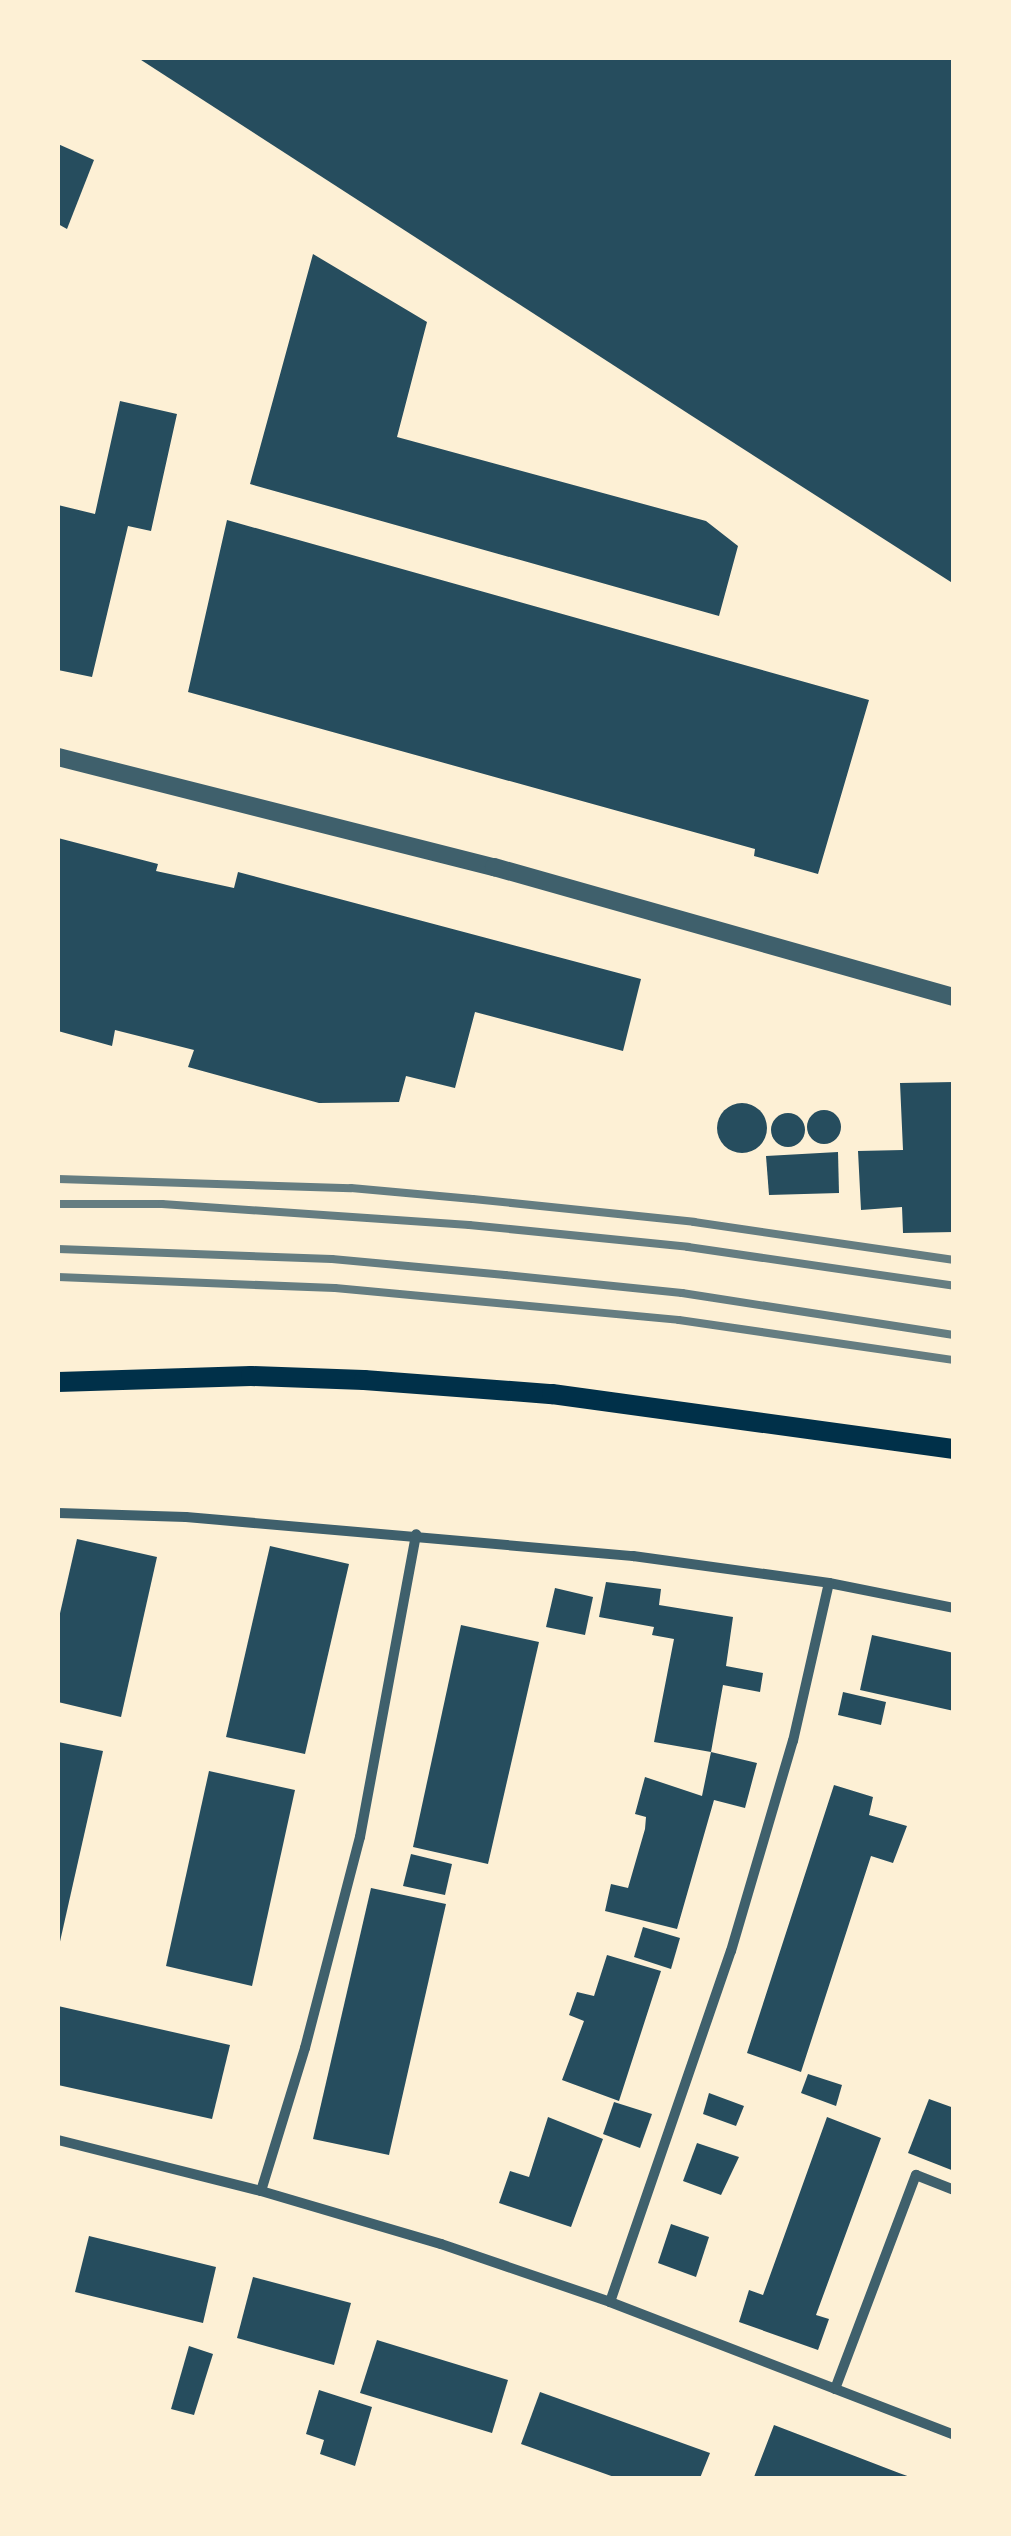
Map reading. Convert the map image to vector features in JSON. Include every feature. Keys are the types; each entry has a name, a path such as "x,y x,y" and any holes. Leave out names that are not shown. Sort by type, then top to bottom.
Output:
{"main road":[{"path":"58,1382 252,1376 383,1381 572,1396 954,1449"}],"street":[{"path":"58,757 494,867 954,997"},
{"path":"58,1513 186,1517 416,1534 633,1556 829,1584 954,1608"},
{"path":"261,2191 305,2048 360,1837 416,1534"},
{"path":"610,2302 731,1952 792,1742 829,1584"},
{"path":"58,2140 261,2191 440,2244 610,2302 954,2435"},
{"path":"835,2390 916,2176 954,2190"}],"building":[{"path":"138,58 954,58 954,584 692,416"},
{"path":"58,144 94,160 67,229 58,224"},
{"path":"313,254 427,322 397,437 706,521 738,546 719,616 250,484"},
{"path":"120,401 177,414 151,531 128,526 92,677 58,670 58,505 95,514"},
{"path":"227,520 869,700 818,874 754,856 755,849 188,692"},
{"path":"58,838 158,864 156,871 234,888 238,872 641,979 623,1051 475,1012 455,1088 406,1076 399,1102 319,1103 188,1067 194,1050 115,1030 112,1046 58,1031"},
{"path":"954,1082 954,1232 903,1233 902,1207 861,1210 858,1151 903,1150 900,1083"},
{"path":"742,1103 760,1110 767,1128 760,1146 742,1153 724,1146 717,1128 724,1110"},
{"path":"824,1110 836,1115 841,1127 836,1139 824,1144 812,1139 807,1127 812,1115"},
{"path":"788,1113 800,1118 805,1130 800,1142 788,1147 776,1142 771,1130 776,1118"},
{"path":"838,1152 839,1193 769,1195 766,1156"},
{"path":"77,1539 157,1557 121,1717 58,1702 58,1622"},
{"path":"270,1546 349,1564 305,1754 226,1737"},
{"path":"606,1582 661,1589 659,1605 733,1617 726,1666 763,1673 760,1692 723,1685 711,1752 654,1742 674,1639 652,1635 654,1627 599,1617"},
{"path":"555,1588 593,1597 585,1635 546,1627"},
{"path":"461,1625 539,1642 488,1864 413,1847"},
{"path":"872,1635 954,1653 954,1711 860,1690"},
{"path":"843,1692 886,1702 881,1725 838,1715"},
{"path":"58,1742 103,1751 59,1946 58,1946"},
{"path":"711,1752 757,1763 745,1808 714,1800 677,1929 605,1911 611,1884 628,1888 645,1829 646,1817 635,1814 645,1777 702,1796"},
{"path":"209,1771 295,1790 252,1986 166,1966"},
{"path":"834,1785 873,1797 869,1815 907,1826 893,1863 871,1856 801,2072 747,2053"},
{"path":"411,1854 452,1864 445,1895 403,1886"},
{"path":"371,1888 446,1904 389,2155 313,2139"},
{"path":"643,1927 680,1938 671,1969 634,1957"},
{"path":"607,1955 661,1971 619,2101 562,2080 584,2021 569,2015 577,1992 594,1996"},
{"path":"58,2006 230,2045 212,2119 58,2085"},
{"path":"808,2074 842,2085 836,2106 801,2093"},
{"path":"709,2093 744,2106 736,2126 703,2114"},
{"path":"929,2099 954,2108 954,2171 908,2153"},
{"path":"614,2102 652,2114 640,2148 603,2134"},
{"path":"548,2117 603,2139 571,2227 499,2203 510,2171 529,2177"},
{"path":"827,2117 881,2138 816,2315 829,2319 818,2350 739,2322 749,2290 763,2295"},
{"path":"697,2143 739,2157 721,2195 683,2181"},
{"path":"671,2224 709,2237 696,2277 658,2263"},
{"path":"89,2236 216,2267 203,2323 75,2292"},
{"path":"253,2277 351,2303 334,2365 237,2338"},
{"path":"377,2340 508,2380 492,2433 360,2393"},
{"path":"189,2346 213,2354 194,2415 171,2409"},
{"path":"319,2390 372,2407 355,2466 320,2454 324,2440 306,2434"},
{"path":"540,2392 710,2453 700,2478 617,2478 521,2444"},
{"path":"774,2425 899,2473 913,2478 754,2477"}],"railway":[{"path":"58,1179 351,1188 473,1199 694,1222 954,1260"},
{"path":"58,1204 162,1204 469,1225 688,1247 954,1286"},
{"path":"58,1249 332,1259 505,1275 682,1293 954,1335"},
{"path":"58,1277 335,1288 679,1320 954,1360"}]}
